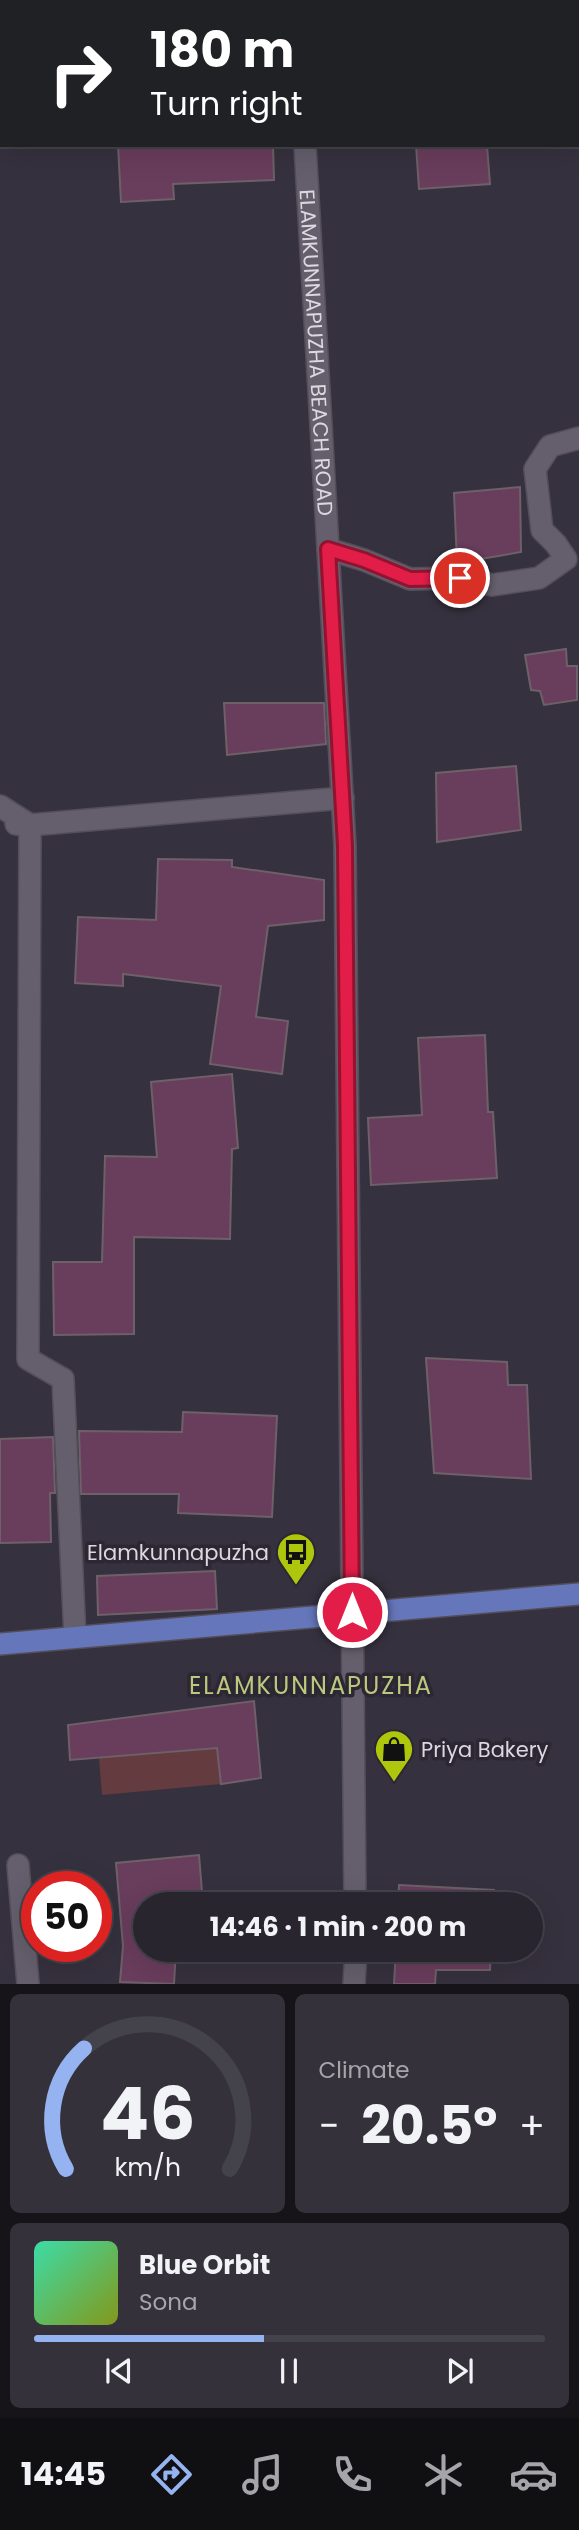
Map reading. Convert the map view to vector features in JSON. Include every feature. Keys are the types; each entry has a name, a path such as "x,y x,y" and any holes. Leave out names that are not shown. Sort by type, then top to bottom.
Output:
{"main road":[{"name":"ELAMKUNNAPUZHA BEACH ROAD","path":"305,147 345,874 355,1892"},
{"path":"328,549 410,579 460,578 492,585 539,578 566,559 542,530 535,469 550,446 579,438"},
{"path":"0,823 30,825 342,798"},
{"path":"0,806 30,825"},
{"path":"30,825 28,1359 63,1379 75,1637"},
{"path":"0,1644 579,1594"},
{"path":"18,1865 29,1984"},
{"path":"354,1984 355,1962"}],"shaded area":[{"path":"218,1748 221,1784 102,1795 99,1758"}],"building":[{"path":"118,147 273,147 274,180 173,184 174,199 121,202"},
{"path":"416,147 487,147 490,184 419,189"},
{"path":"520,487 521,552 457,563 454,493"},
{"path":"566,649 567,666 577,666 577,700 544,705 540,691 531,690 525,655"},
{"path":"224,703 324,703 326,744 227,755"},
{"path":"516,766 521,830 437,842 436,773"},
{"path":"158,859 232,860 232,867 324,880 324,920 268,926 256,1017 288,1021 282,1074 210,1064 221,986 123,974 123,986 75,983 78,917 156,920"},
{"path":"485,1035 488,1112 493,1112 497,1178 371,1185 368,1118 422,1115 418,1038"},
{"path":"232,1074 238,1148 232,1149 230,1239 134,1237 134,1334 54,1335 53,1262 102,1262 105,1156 157,1157 151,1082"},
{"path":"426,1358 507,1362 508,1385 527,1385 531,1479 434,1473"},
{"path":"183,1412 277,1416 272,1517 178,1513 179,1494 81,1494 79,1431 182,1432"},
{"path":"53,1437 55,1493 50,1493 51,1542 0,1543 0,1439"},
{"path":"215,1571 217,1609 98,1615 97,1576"},
{"path":"254,1701 261,1778 221,1784 217,1748 70,1760 68,1725"},
{"path":"199,1855 202,1892 133,1892 133,1962 175,1962 174,1984 120,1982 123,1946 116,1863"},
{"path":"399,1885 494,1890 494,1892 399,1892"},
{"path":"395,1962 490,1962 490,1970 436,1970 435,1984 394,1984"}],"place":[{"name":"Elamkunnapuzha","path":"296,1586"},
{"name":"Priya Bakery","path":"394,1783"}],"district":[{"name":"ELAMKUNNAPUZHA","path":"311,1685"}],"route":[{"path":"352,1612 345,846 328,549 410,579 460,578"}]}
